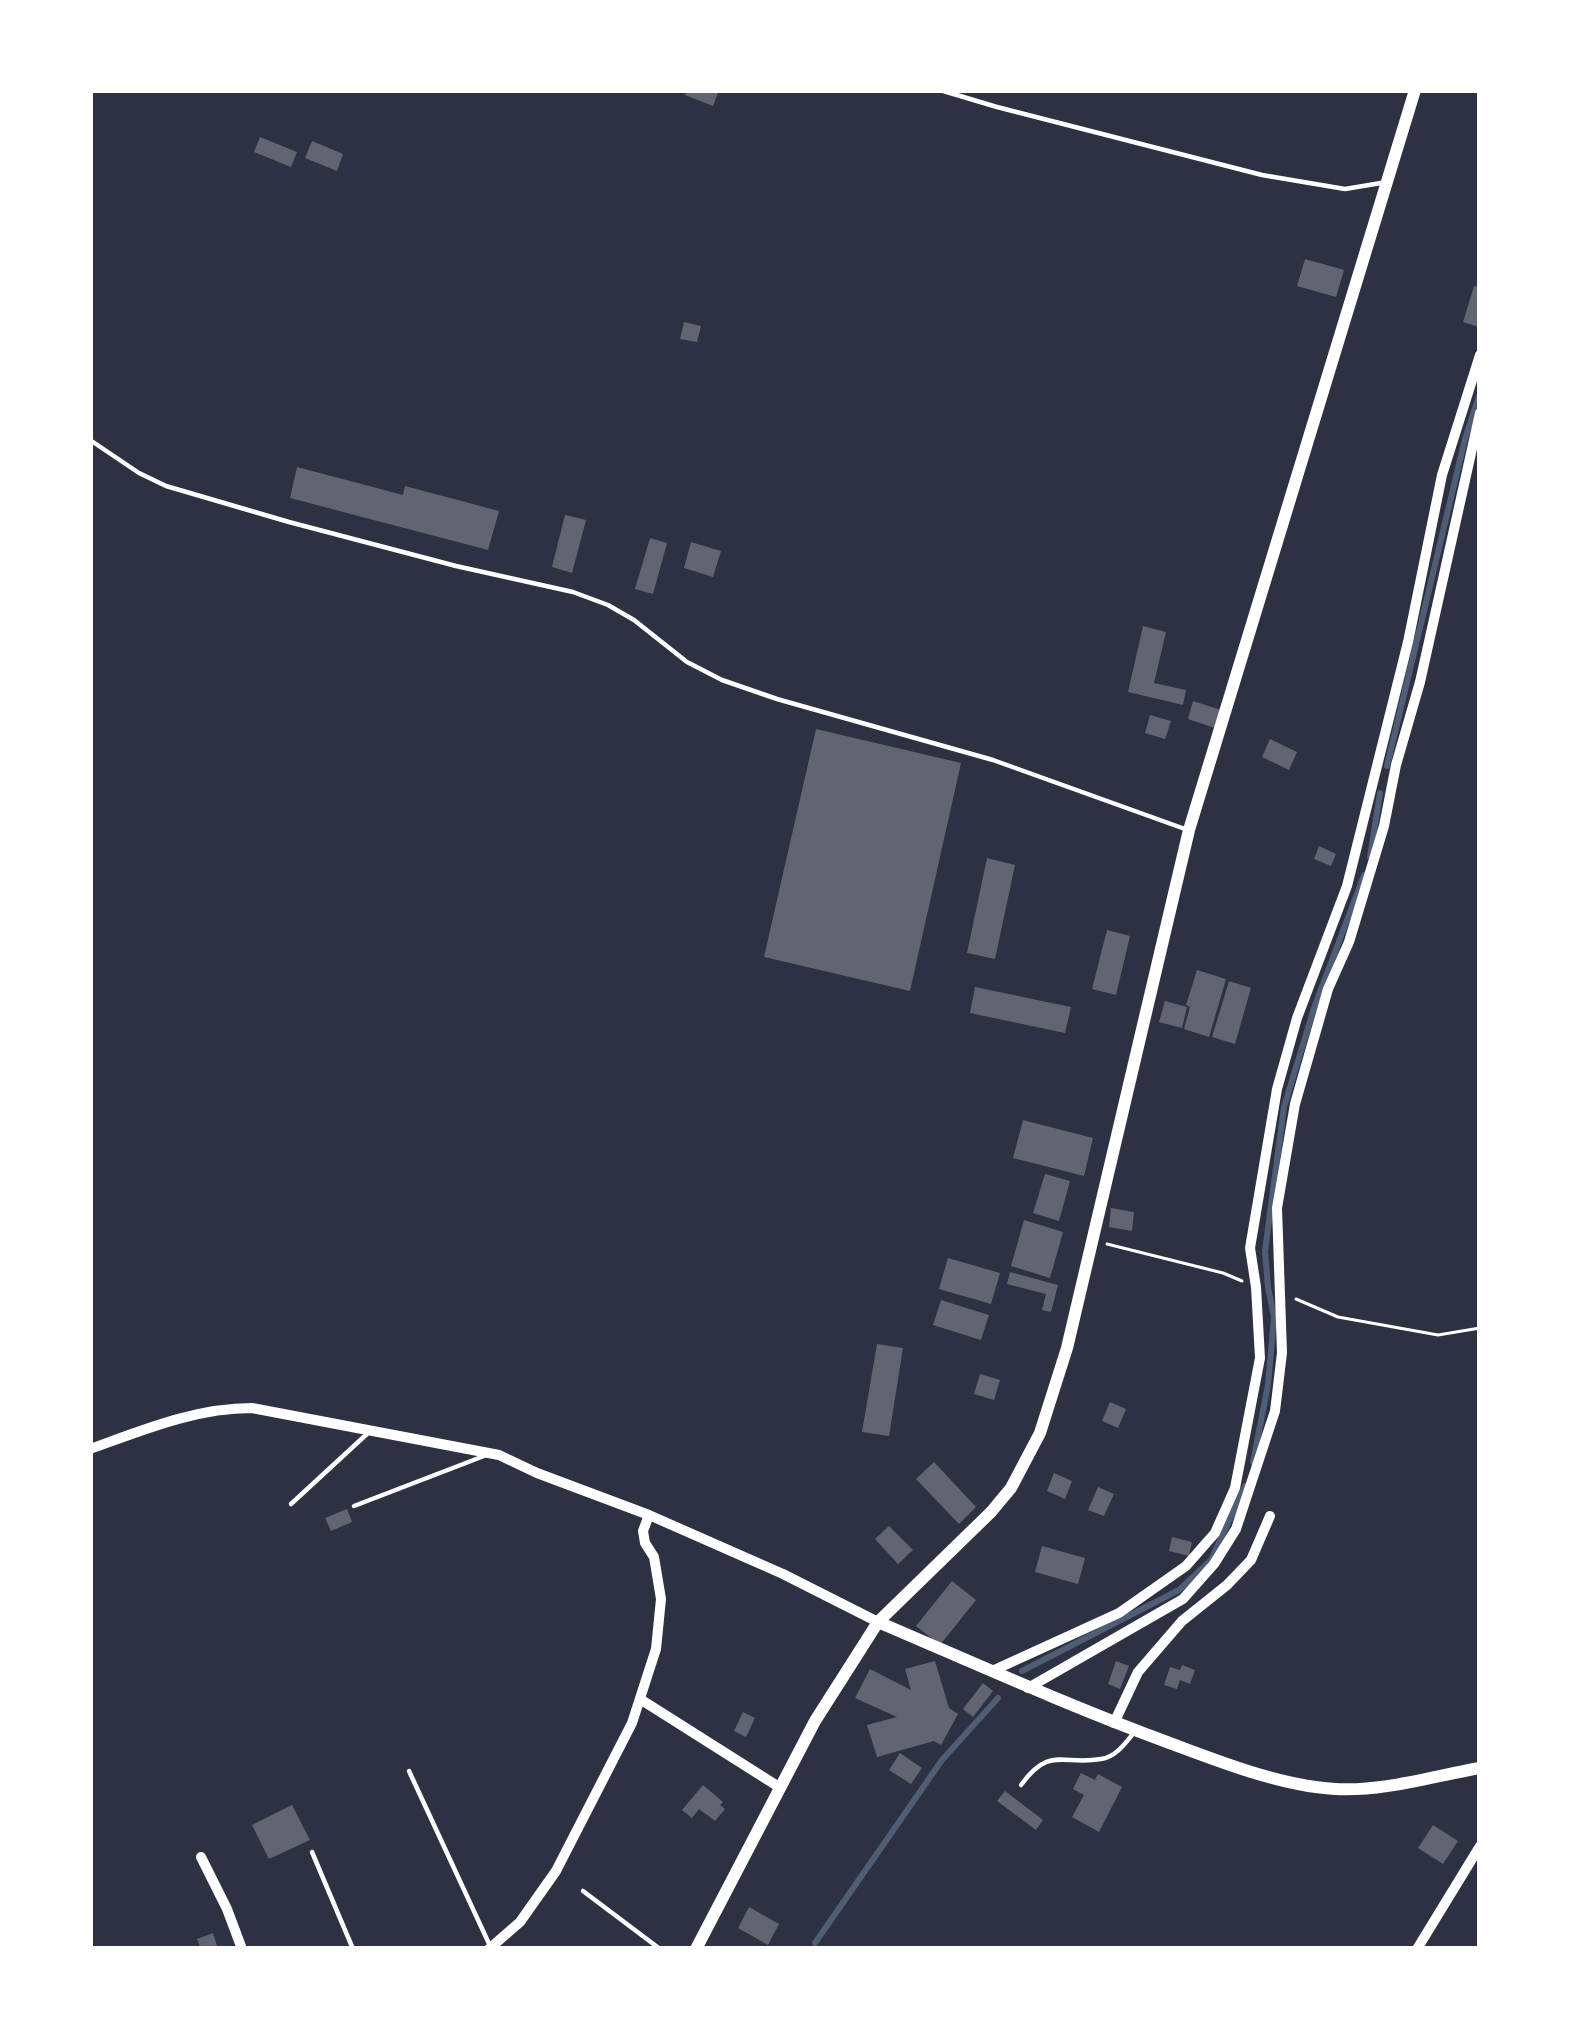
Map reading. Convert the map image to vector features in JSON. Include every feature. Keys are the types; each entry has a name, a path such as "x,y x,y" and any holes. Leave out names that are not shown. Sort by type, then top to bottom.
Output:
{"street":[{"path":"696,1949 815,1721 878,1622 991,1512 1011,1488 1040,1432 1077,1305 1189,830 1415,90"},
{"path":"992,1671 1119,1612 1186,1566 1215,1533 1235,1488 1260,1358 1250,1248 1277,1089 1297,1018 1347,886 1408,642 1442,475 1480,355"},
{"path":"1028,1688 1183,1599 1214,1564 1235,1529 1275,1411 1282,1353 1277,1208 1295,1104 1328,989 1349,943 1384,826 1480,412"},
{"path":"90,1449 213,1409 252,1408 499,1454 649,1514 1028,1688 1208,1757 1308,1786 1339,1790 1480,1768"},
{"path":"490,1948 520,1922 556,1870 632,1724 656,1649 661,1599 654,1557 643,1531 649,1514"},
{"path":"1114,1723 1138,1672 1182,1621 1251,1560 1270,1516"},
{"path":"640,1700 779,1787"},
{"path":"1417,1949 1480,1846"},
{"path":"201,1857 242,1949"}],"lane":[{"path":"940,90 1262,175 1345,188 1387,182"},
{"path":"90,440 166,486 608,604 687,662 722,680 993,760 1189,830"},
{"path":"291,1504 372,1429"},
{"path":"354,1506 489,1454"},
{"path":"1021,1785 1034,1767 1049,1760 1103,1759 1116,1753 1136,1730"},
{"path":"409,1771 490,1948"},
{"path":"311,1852 353,1949"},
{"path":"583,1891 660,1949"}],"building":[{"path":"687,90 719,90 713,106 685,95"},
{"path":"260,137 297,152 291,167 254,152"},
{"path":"312,141 343,154 337,171 305,158"},
{"path":"1305,259 1344,270 1336,297 1297,286"},
{"path":"1474,286 1480,287 1479,327 1463,322"},
{"path":"684,322 701,326 697,342 680,339"},
{"path":"297,467 403,495 405,486 499,511 488,550 290,498"},
{"path":"565,515 586,520 572,573 552,567"},
{"path":"650,538 667,543 653,594 635,589"},
{"path":"691,542 721,551 713,577 684,568"},
{"path":"1143,626 1166,632 1154,683 1186,690 1183,705 1128,692"},
{"path":"1193,701 1221,710 1215,728 1188,719"},
{"path":"1150,715 1171,721 1165,739 1145,733"},
{"path":"816,729 961,763 910,991 764,957"},
{"path":"1270,739 1297,752 1289,770 1262,757"},
{"path":"1319,846 1336,854 1331,866 1314,859"},
{"path":"987,858 1015,865 995,959 967,953"},
{"path":"1107,930 1130,936 1116,995 1092,989"},
{"path":"1197,970 1226,979 1209,1037 1184,1029"},
{"path":"1229,981 1251,988 1235,1044 1212,1037"},
{"path":"975,987 1071,1007 1065,1033 970,1013"},
{"path":"1165,1001 1187,1007 1182,1028 1159,1022"},
{"path":"1023,1120 1093,1138 1084,1176 1013,1158"},
{"path":"1045,1174 1070,1181 1059,1221 1033,1213"},
{"path":"1111,1208 1134,1212 1132,1231 1109,1227"},
{"path":"1024,1220 1063,1232 1050,1278 1011,1266"},
{"path":"948,1258 1000,1273 991,1304 939,1289"},
{"path":"1010,1272 1058,1285 1051,1312 1042,1310 1046,1294 1007,1284"},
{"path":"941,1300 989,1315 981,1340 933,1325"},
{"path":"877,1344 903,1348 889,1436 862,1432"},
{"path":"980,1374 1000,1380 994,1400 974,1394"},
{"path":"1110,1402 1126,1409 1118,1428 1102,1421"},
{"path":"934,1462 976,1507 959,1524 916,1479"},
{"path":"1054,1473 1072,1481 1065,1499 1047,1491"},
{"path":"1098,1487 1114,1494 1104,1516 1088,1510"},
{"path":"347,1509 352,1522 331,1531 325,1518"},
{"path":"889,1526 913,1550 898,1564 875,1539"},
{"path":"1172,1537 1192,1542 1189,1556 1169,1551"},
{"path":"1042,1546 1085,1558 1078,1584 1035,1572"},
{"path":"952,1581 976,1600 940,1645 916,1626"},
{"path":"935,1661 949,1708 958,1714 941,1745 934,1741 877,1757 867,1725 897,1717 855,1698 870,1669 911,1690 905,1669"},
{"path":"1116,1661 1129,1666 1120,1689 1108,1684"},
{"path":"1182,1665 1195,1670 1190,1684 1180,1680 1177,1689 1164,1685 1170,1667 1180,1670"},
{"path":"983,1683 993,1691 973,1717 963,1709"},
{"path":"743,1712 755,1718 746,1737 734,1731"},
{"path":"900,1753 922,1768 911,1784 889,1770"},
{"path":"1081,1773 1095,1780 1098,1774 1122,1787 1099,1832 1072,1817 1084,1795 1073,1789"},
{"path":"703,1785 723,1802 720,1805 725,1809 715,1821 699,1809 692,1818 682,1810"},
{"path":"1005,1791 1043,1820 1036,1830 997,1801"},
{"path":"292,1805 310,1840 269,1859 252,1825"},
{"path":"1433,1825 1458,1841 1443,1864 1418,1848"},
{"path":"749,1907 779,1924 768,1945 738,1928"},
{"path":"213,1933 218,1949 201,1949 197,1939"}],"waterway":[{"path":"1387,766 1480,393"},
{"path":"1370,857 1380,793"},
{"path":"1253,1462 1268,1385 1274,1317 1265,1251 1284,1107 1314,1008 1364,875"},
{"path":"1022,1671 1179,1590 1211,1560 1245,1486"},
{"path":"815,1943 942,1760 998,1698"}]}
